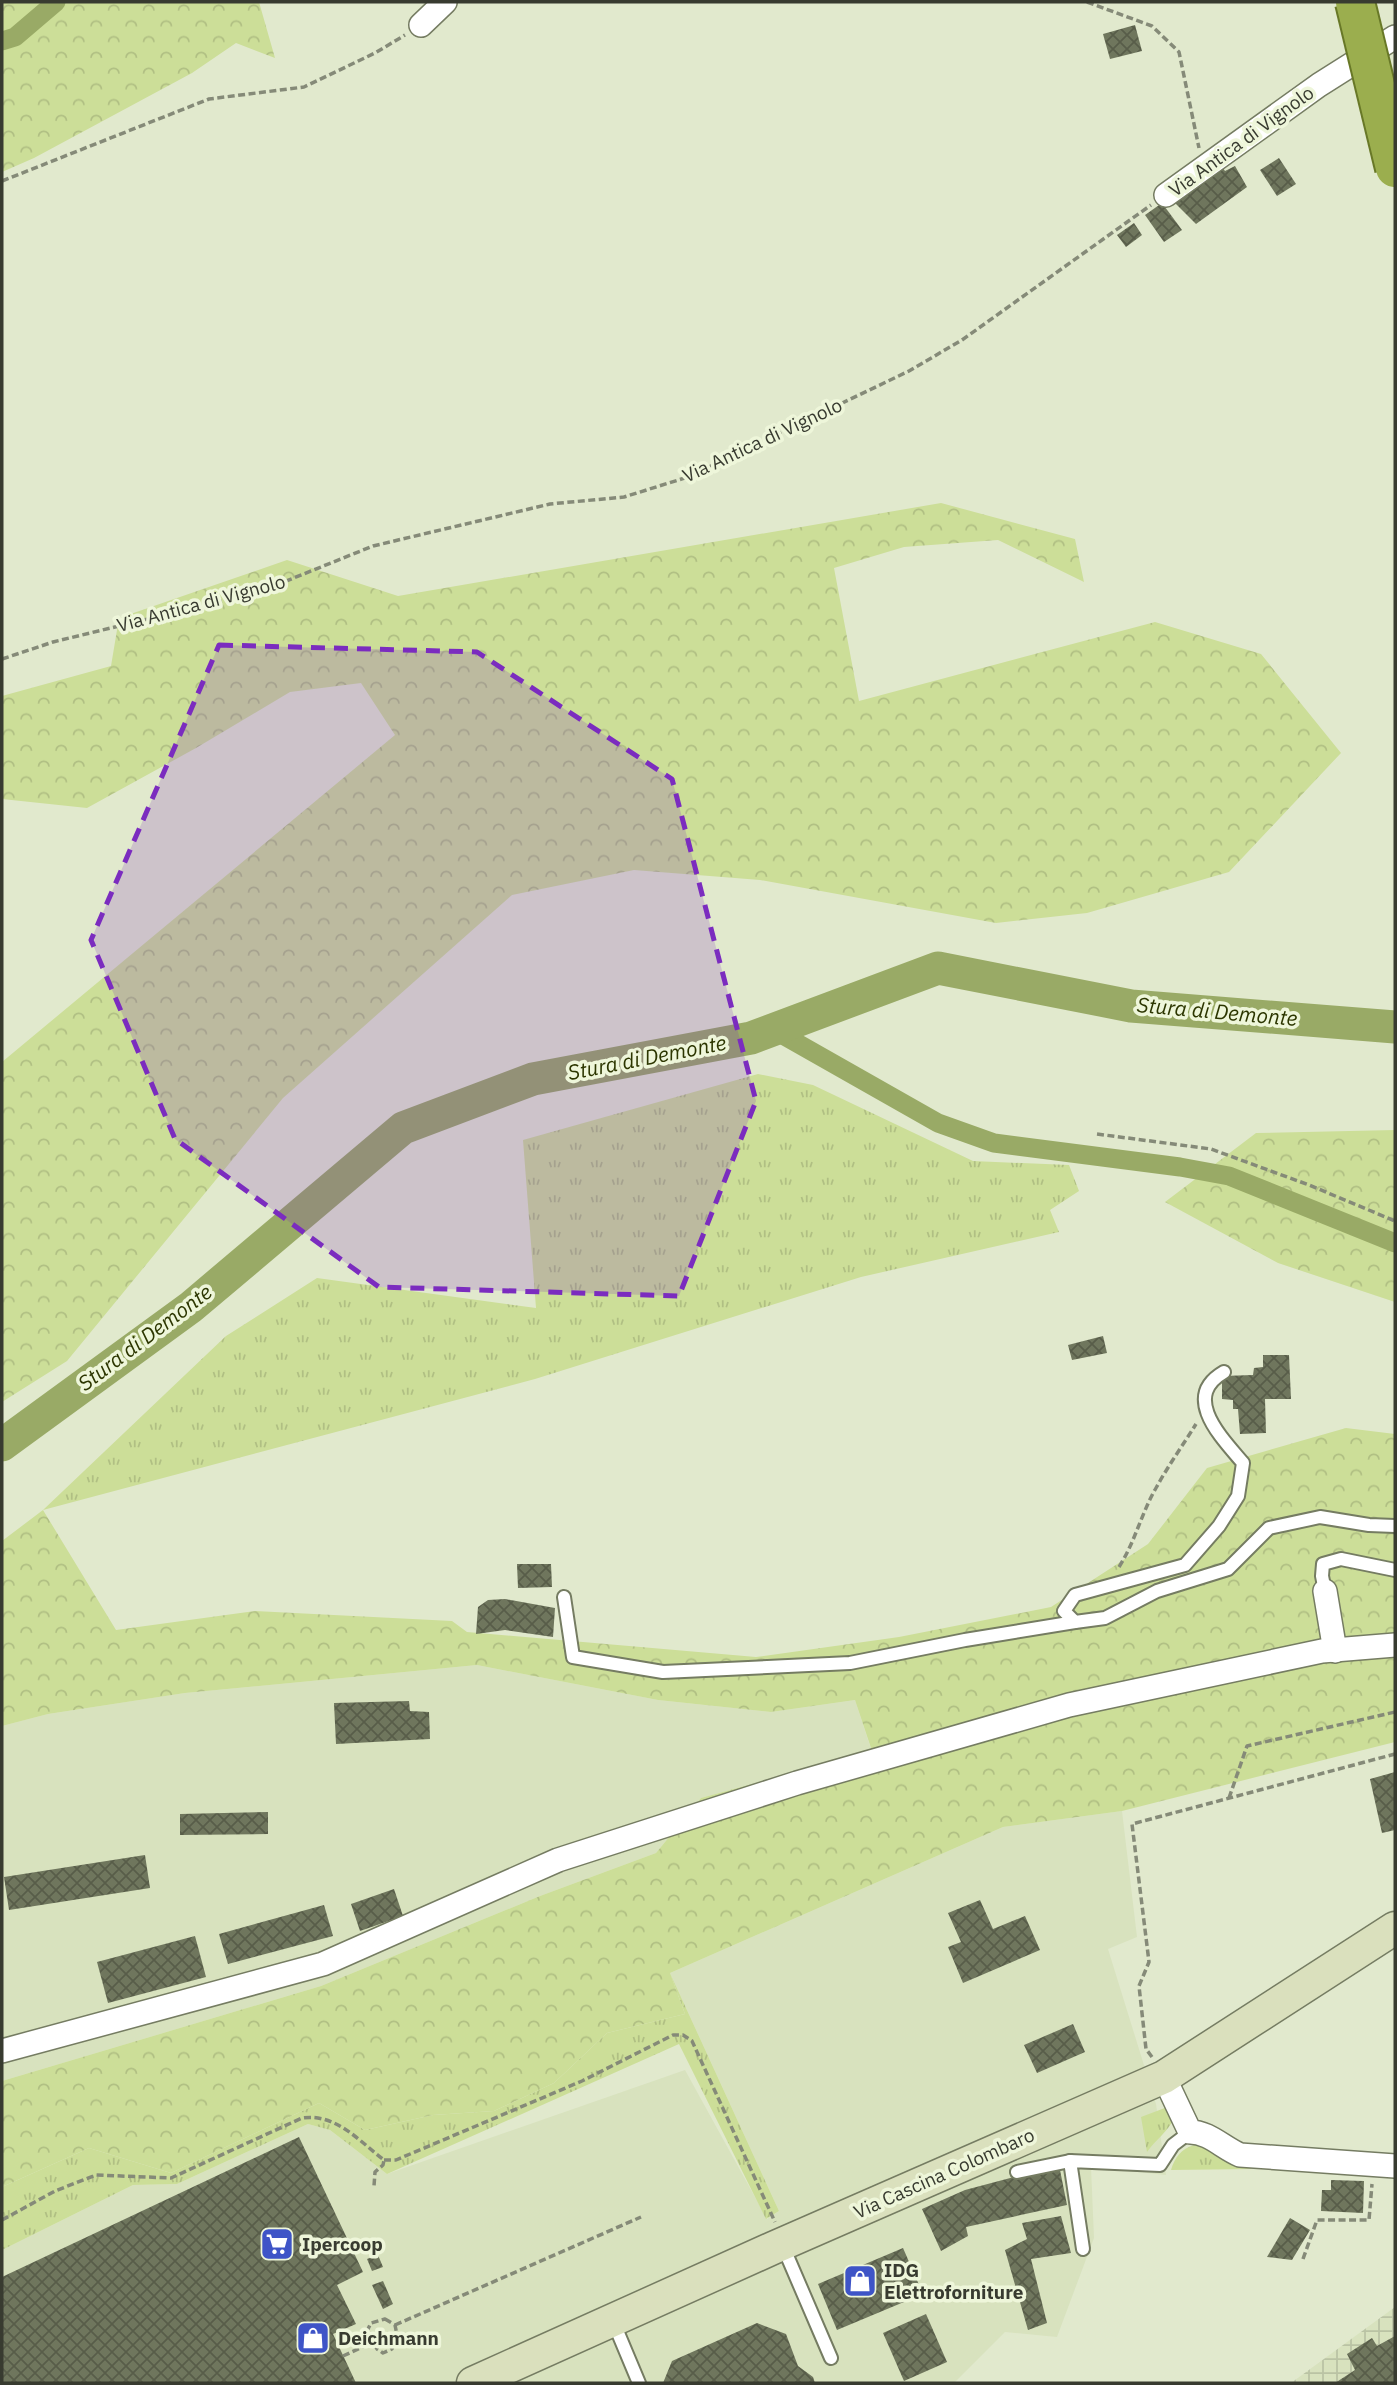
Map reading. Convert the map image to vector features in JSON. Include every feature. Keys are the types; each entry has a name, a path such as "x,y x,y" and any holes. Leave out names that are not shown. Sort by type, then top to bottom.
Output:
{"highway":[{"path":"1354,2 1395,169"}],"main road":[{"name":"Via Cascina Colombaro","path":"473,2383 1164,2077 1395,1928"}],"street":[{"path":"421,25 445,2"},
{"name":"Via Antica di Vignolo","path":"1166,195 1319,85 1395,37"},
{"path":"1325,1591 1334,1642"},
{"path":"2,2051 323,1964 558,1860 797,1783 1069,1705 1322,1651 1334,1642 1395,1645"},
{"path":"1164,2077 1190,2132 1203,2133 1227,2149 1240,2154 1385,2165"}],"lane":[{"path":"1075,1622 1064,1611 1075,1595 1185,1565 1219,1525 1238,1496 1242,1463 1218,1434 1205,1409 1206,1391 1211,1379 1224,1371"},
{"path":"564,1597 573,1657 663,1672 850,1663 965,1640 1105,1618 1157,1591 1228,1569 1269,1528 1320,1517 1369,1525 1395,1526"},
{"path":"1325,1591 1323,1564 1341,1559 1395,1570"},
{"path":"1017,2172 1070,2161 1160,2165 1173,2145 1190,2132"},
{"path":"1070,2161 1083,2249"},
{"path":"782,2244 831,2358"},
{"path":"613,2321 639,2383"}],"path":[{"path":"1087,2 1152,26 1180,52 1202,169"},
{"path":"2,181 209,99 304,87 375,54 421,25"},
{"name":"Via Antica di Vignolo","path":"2,659 53,642 259,592 373,546 550,504 624,497 688,477 909,371 962,340 1166,195"},
{"path":"1097,1134 1211,1149 1309,1185 1395,1221"},
{"path":"1105,1586 1135,1540 1156,1486 1205,1409"},
{"path":"1229,1798 1247,1746 1395,1712"},
{"path":"1164,2077 1146,2049 1139,1986 1149,1962 1132,1824 1395,1754"},
{"path":"2,2220 55,2191 96,2175 171,2178 302,2118 322,2117 334,2121 384,2160 396,2160 582,2081 673,2035 683,2035 692,2042 772,2213 782,2244"},
{"path":"374,2186 375,2172 383,2165 384,2160"},
{"path":"1303,2259 1317,2220 1369,2220 1385,2165"},
{"path":"395,2325 641,2217"},
{"path":"385,2319 395,2325 397,2335 392,2349 383,2353 373,2342 367,2330 371,2323 385,2319"},
{"path":"343,2356 373,2342"}],"highlighted area":[{"path":"219,645 477,652 672,779 756,1101 679,1296 379,1287 175,1139 91,940"}],"shaded area":[{"path":"477,1665 658,1700 771,1712 855,1700 872,1752 701,1798 656,1853 540,1896 321,1986 2,2081 2,1726 48,1714 185,1693"},
{"path":"1122,1811 1137,1937 1108,1949 1156,2104 1166,2175 1091,2167 1094,2238 1057,2337 1005,2332 954,2383 2,2383 2,2250 133,2185 177,2184 308,2124 330,2130 387,2174 685,2070 767,2219 779,2211 670,1973 1003,1827"},
{"path":"1395,2307 1395,2383 1291,2383"}],"green space":[{"path":"2,2 259,2 275,58 236,43 192,73 34,158 2,172"},
{"path":"941,503 1075,539 1084,582 998,540 904,547 834,568 859,701 1155,622 1261,654 1341,753 1229,872 1087,913 996,923 760,880 634,870 512,895 283,1098 67,1361 2,1402 2,1062 395,735 361,683 290,692 87,808 2,799 2,696 111,666 119,618 287,560 398,596"},
{"path":"758,1074 813,1085 973,1161 1069,1165 1079,1191 1050,1210 1059,1232 861,1277 535,1379 43,1510 226,1336 317,1278 536,1308 523,1140"},
{"path":"1395,1130 1395,1302 1278,1263 1165,1202 1256,1133"},
{"path":"1346,1428 1395,1434 1395,1742 1122,1811 1003,1827 670,1973 685,2014 607,2033 554,2083 494,2111 433,2115 365,2130 319,2103 171,2173 89,2148 2,2187 2,2081 321,1986 540,1896 656,1853 701,1798 872,1751 855,1700 771,1712 658,1700 477,1665 185,1693 48,1714 2,1726 2,1541 43,1510 116,1630 255,1611 452,1621 467,1632 756,1657 899,1637 1051,1607 1148,1544 1207,1468"},
{"path":"670,1973 779,2211 766,2219 679,2044 387,2174 330,2130 308,2124 177,2184 133,2185 2,2250 2,2187 89,2148 171,2173 319,2103 365,2130 433,2115 494,2111 554,2083 607,2033 685,2014"},
{"path":"1170,2106 1174,2118 1172,2123 1147,2152 1141,2117"},
{"path":"1194,2145 1207,2149 1225,2161 1252,2169 1171,2170 1179,2154"}],"building":[{"path":"1135,25 1142,51 1110,59 1103,34"},
{"path":"1279,158 1296,184 1277,196 1260,170"},
{"path":"1220,164 1225,171 1235,166 1247,187 1196,224 1171,199"},
{"path":"1162,203 1182,230 1164,242 1145,215"},
{"path":"1134,223 1142,235 1126,247 1117,235"},
{"path":"1103,1336 1107,1353 1072,1360 1068,1345"},
{"path":"1263,1355 1289,1355 1291,1399 1265,1399 1266,1433 1240,1434 1238,1409 1233,1409 1233,1400 1222,1399 1222,1376 1253,1375 1254,1368 1263,1367"},
{"path":"517,1564 551,1564 552,1587 518,1588"},
{"path":"505,1599 555,1608 553,1637 505,1630 476,1634 478,1607 488,1600"},
{"path":"409,1701 410,1711 429,1712 430,1739 336,1744 334,1703"},
{"path":"1395,1772 1395,1830 1382,1833 1370,1779"},
{"path":"268,1812 268,1834 180,1835 180,1814"},
{"path":"145,1855 150,1888 9,1910 4,1877"},
{"path":"394,1889 403,1916 360,1931 351,1904"},
{"path":"980,1900 993,1929 1025,1916 1040,1950 963,1983 948,1947 961,1942 948,1913"},
{"path":"324,1905 333,1936 228,1964 219,1934"},
{"path":"195,1936 206,1977 108,2003 97,1962"},
{"path":"1073,2024 1085,2052 1037,2073 1024,2045"},
{"path":"299,2137 363,2272 337,2285 356,2324 333,2334 356,2383 2,2383 2,2277"},
{"path":"1060,2170 1067,2205 966,2227 968,2236 941,2251 922,2209 965,2190 1014,2177"},
{"path":"1331,2180 1364,2181 1363,2213 1321,2211 1322,2190 1331,2190"},
{"path":"1061,2216 1071,2253 1031,2259 1047,2323 1028,2330 1005,2250 1027,2239 1022,2223"},
{"path":"1290,2218 1310,2230 1292,2260 1267,2257"},
{"path":"903,2248 923,2294 837,2330 818,2284"},
{"path":"378,2255 383,2267 372,2271 367,2259"},
{"path":"383,2281 393,2304 383,2309 372,2285"},
{"path":"926,2314 947,2362 904,2381 883,2333"},
{"path":"757,2323 786,2334 798,2366 813,2377 815,2383 663,2383 672,2361"},
{"path":"1395,2336 1395,2383 1335,2383 1355,2370 1347,2354 1372,2338 1377,2346"}],"waterway":[{"path":"2,41 15,37 56,2"},
{"name":"Stura di Demonte","path":"2,1445 191,1307 403,1128 533,1079 751,1038 938,968 1131,1006 1395,1027"},
{"path":"774,1030 938,1123 994,1143 1229,1176 1395,1243"}],"place":[{"name":"Ipercoop","path":"277,2244"},
{"name":"IDG Elettroforniture","path":"860,2281"},
{"name":"Deichmann","path":"313,2338"}]}
